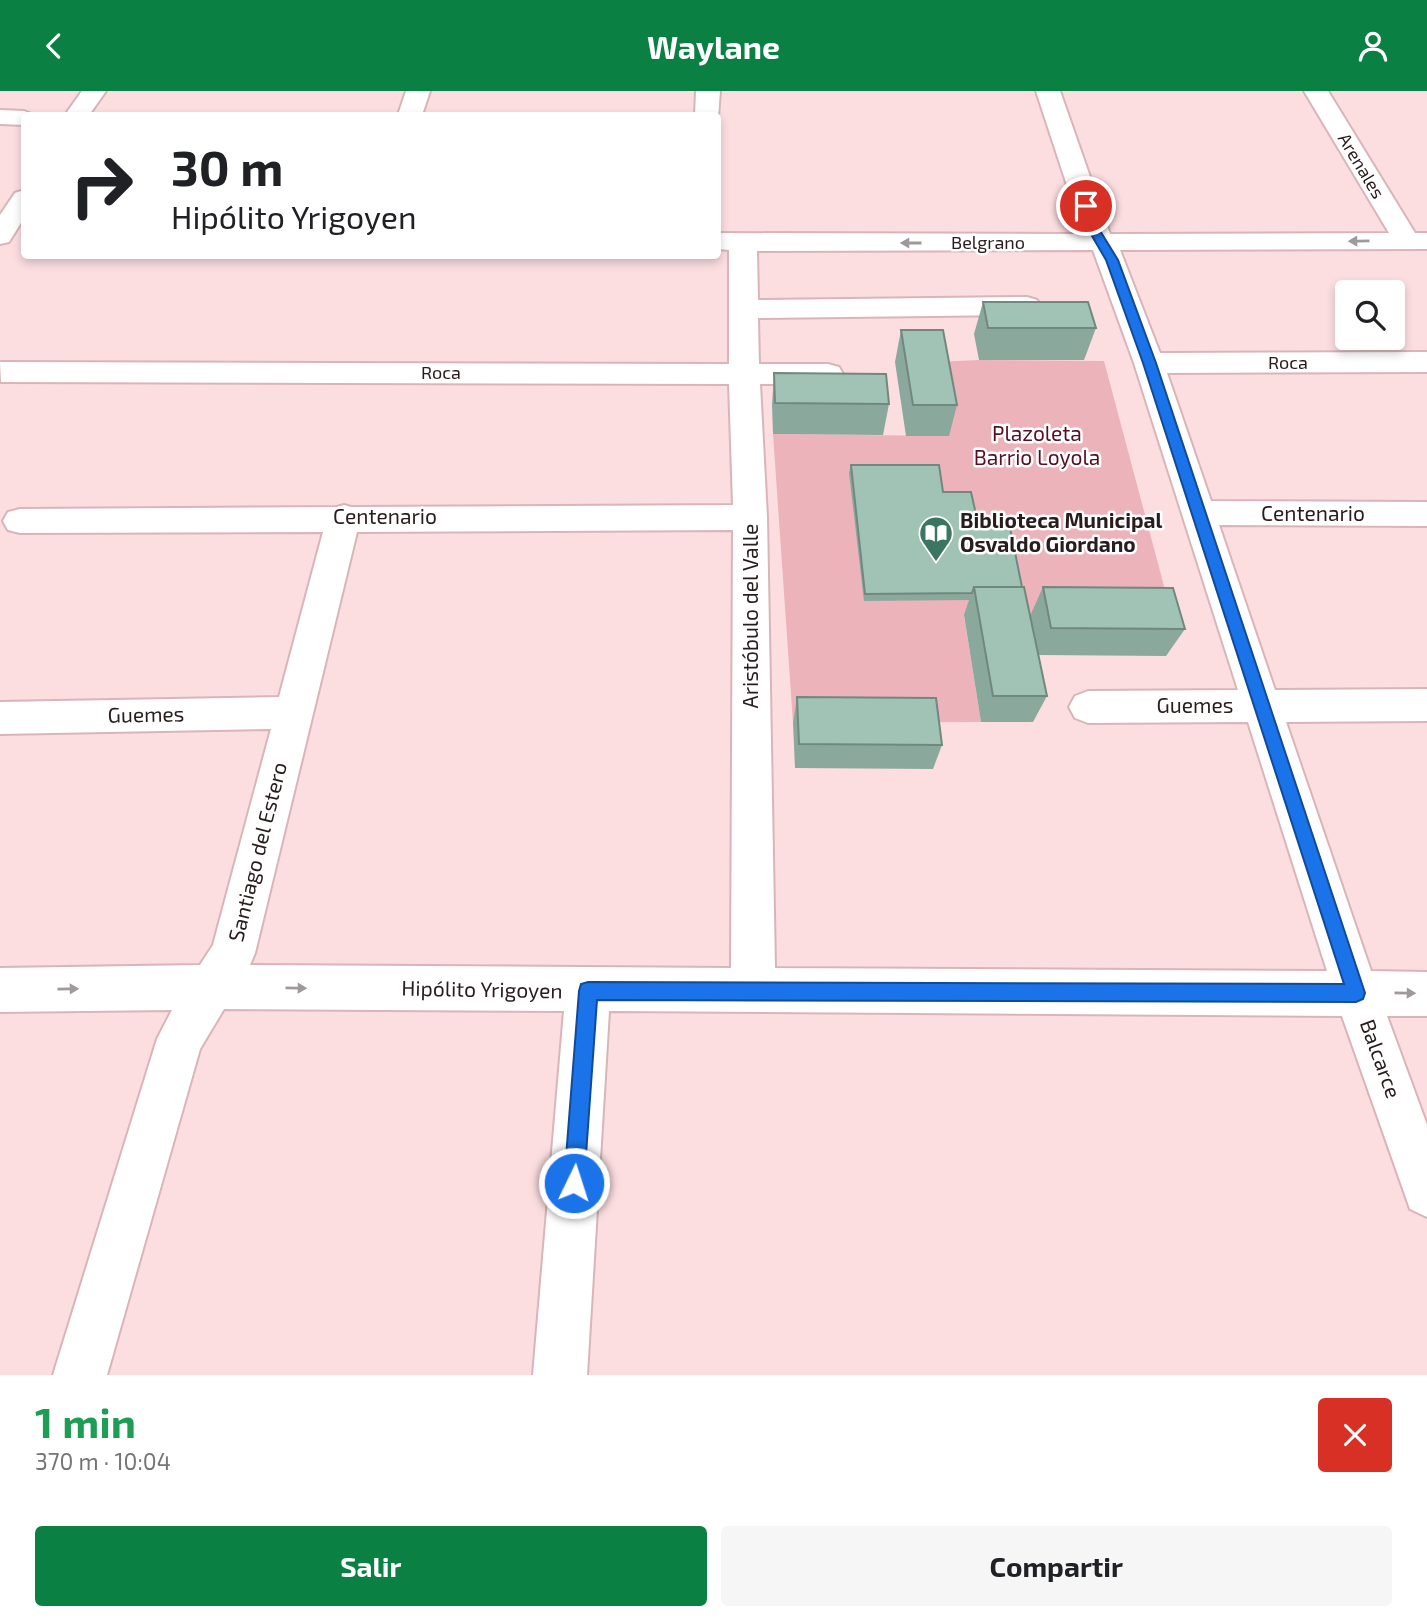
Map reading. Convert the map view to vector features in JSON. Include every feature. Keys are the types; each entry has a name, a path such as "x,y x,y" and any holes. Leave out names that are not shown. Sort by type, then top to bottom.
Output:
{"street":[{"path":"79,112 94,91"},
{"path":"411,112 418,91"},
{"path":"707,112 708,91"},
{"name":"Balcarce","path":"1048,91 1094,229 1112,260 1149,363 1264,706 1356,993 1427,1192"},
{"name":"Arenales","path":"1316,91 1417,241"},
{"path":"0,117 21,118"},
{"path":"0,236 21,203"},
{"name":"Belgrano","path":"730,242 1103,244 1417,241"},
{"name":"Aristóbulo del Valle","path":"730,242 744,309 750,517 753,990"},
{"path":"0,244 21,243"},
{"path":"744,309 1027,306"},
{"name":"Roca","path":"1149,363 1427,362"},
{"name":"Roca","path":"1,372 854,375"},
{"name":"Centenario","path":"1200,513 1427,515"},
{"name":"Centenario","path":"20,521 344,517 750,517"},
{"name":"Santiago del Estero","path":"80,1375 180,1039 233,953 344,517"},
{"name":"Guemes","path":"1088,707 1427,705"},
{"name":"Guemes","path":"0,718 293,713"},
{"name":"Hipólito Yrigoyen","path":"0,990 214,987 1427,994"},
{"path":"560,1375 588,991"}],"green space":[{"name":"Plazoleta Barrio Loyola","path":"1104,361 1172,616 964,616 981,722 793,723 773,434 948,436 936,362"}],"building":[{"path":"983,302 1088,302 1096,328 988,328"},
{"path":"901,330 943,330 957,405 913,405"},
{"path":"774,373 886,374 889,404 775,403"},
{"name":"Biblioteca Municipal Osvaldo Giordano","path":"851,465 939,465 943,492 971,492 977,519 1008,518 1022,587 974,587 972,593 865,594"},
{"path":"974,587 1024,587 1047,696 993,696"},
{"path":"1043,587 1173,588 1185,629 1051,628"},
{"path":"797,697 936,698 942,745 799,744"}],"place":[{"name":"Biblioteca Municipal Osvaldo Giordano","path":"936,563"}],"route":[{"path":"574,1183 588,991 1356,993 1264,706 1149,363 1112,260 1094,229 1086,206"}]}
